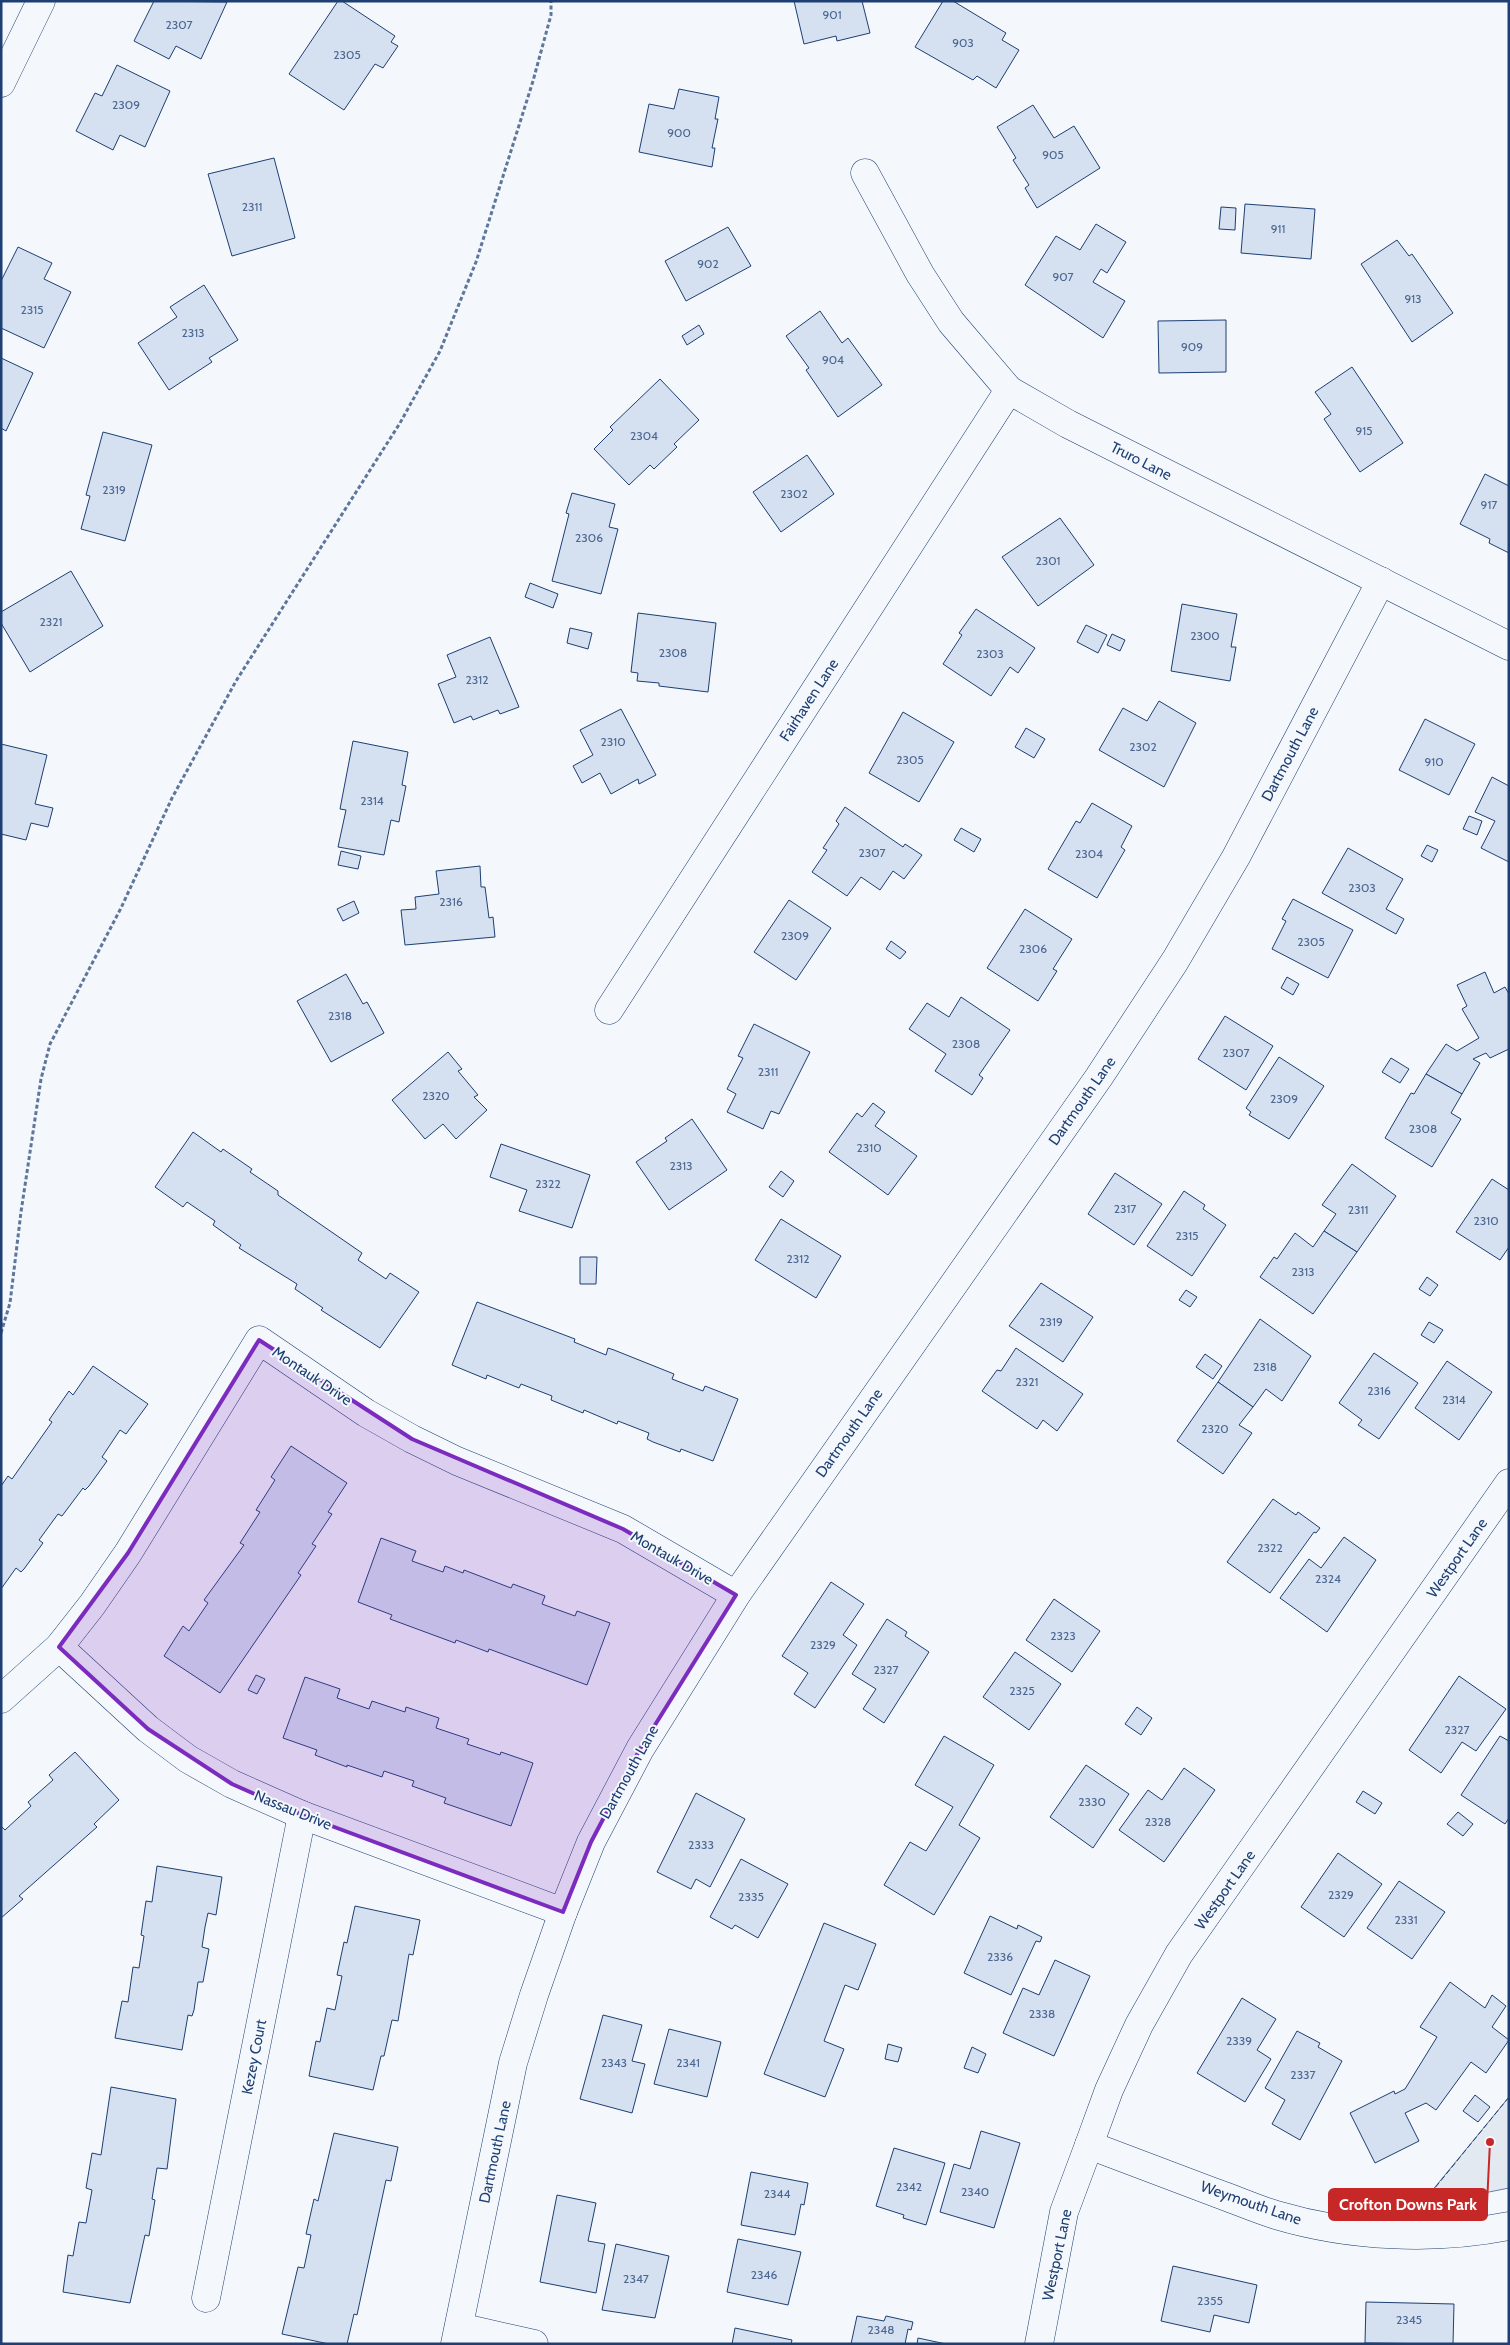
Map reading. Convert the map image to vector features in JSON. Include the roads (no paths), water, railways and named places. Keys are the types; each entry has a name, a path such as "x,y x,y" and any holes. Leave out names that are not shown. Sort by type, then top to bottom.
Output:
{"street":[{"path":"1,84 41,1"},
{"name":"Truro Lane","path":"865,173 920,274 951,322 1009,390 1068,424 1509,646"},
{"name":"Fairhaven Lane","path":"609,1010 1009,390"},
{"name":"Dartmouth Lane","path":"457,2336 513,2063 563,1912 591,1842 640,1749 736,1595 1099,1077 1174,961 1236,857 1381,581"},
{"name":"Montauk Drive","path":"1,1699 59,1647 128,1552 259,1340 366,1413 412,1439 457,1461 623,1529 736,1595"},
{"name":"Westport Lane","path":"1039,2344 1064,2212 1109,2090 1139,2025 1179,1954 1509,1483"},
{"name":"Nassau Drive","path":"59,1647 148,1729 188,1759 232,1784 302,1815 563,1912"},
{"name":"Kezey Court","path":"206,2298 302,1815"},
{"name":"Weymouth Lane","path":"1088,2144 1276,2215 1324,2226 1374,2233 1423,2234 1482,2231 1509,2226"},
{"path":"457,2336 534,2344"}],"place":[{"name":"Crofton Downs Park","path":"1490,2142"}]}
